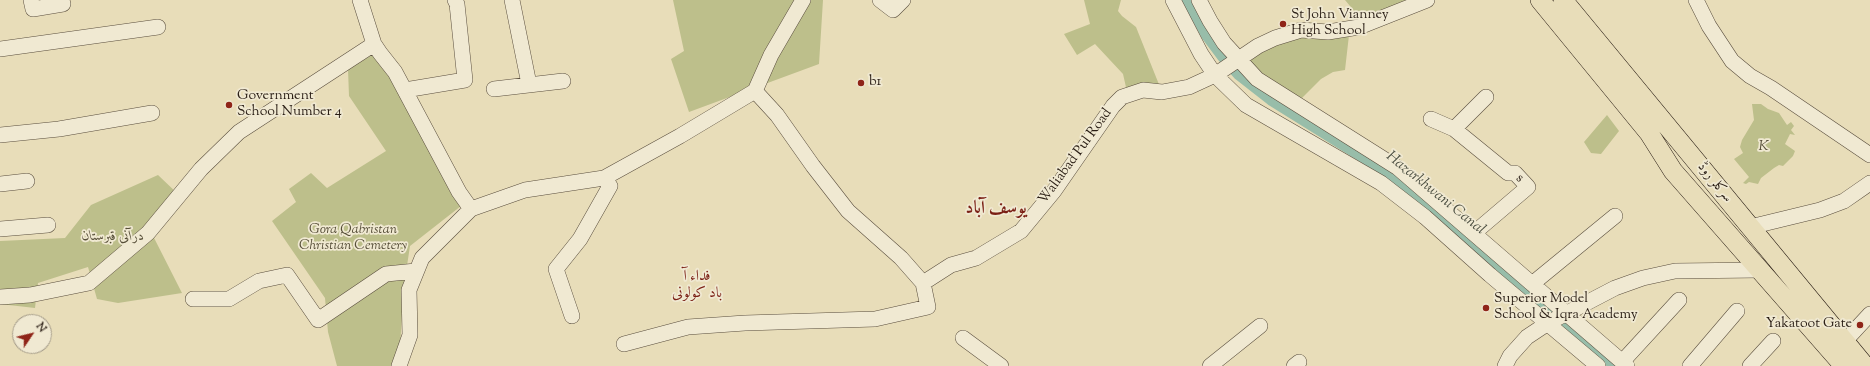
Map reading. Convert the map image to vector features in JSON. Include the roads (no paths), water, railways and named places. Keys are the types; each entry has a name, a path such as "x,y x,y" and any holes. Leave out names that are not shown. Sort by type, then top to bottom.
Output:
{"main road":[{"path":"1540,0 1649,133 1673,170 1760,270 1845,358"},
{"name":"سرکلر روڈ","path":"1563,0 1784,270 1845,358 1865,366"},
{"path":"1760,270 1784,270"}],"street":[{"path":"31,0 33,9 63,4 62,0"},
{"path":"360,0 374,44 395,72 459,192 471,209"},
{"path":"405,90 465,80 457,4 455,0"},
{"path":"512,0 529,84"},
{"path":"399,366 410,335 409,290 416,271 422,258 471,209 525,190 604,178 680,136 755,91 771,55 803,0"},
{"path":"880,0 892,10 903,0"},
{"path":"1173,0 1201,54 1214,75 1246,105 1381,183 1425,217 1598,366"},
{"path":"1199,0 1210,21 1238,59 1257,79 1398,168 1625,364 1679,300"},
{"path":"1238,59 1258,46 1301,30 1328,32 1360,27 1427,0"},
{"path":"1696,0 1709,26 1732,61 1750,76 1771,88 1870,155"},
{"path":"0,49 158,27"},
{"path":"0,297 30,295 88,283 148,233 201,169 239,132 374,44"},
{"name":"Waliabad Pul Road","path":"923,283 951,265 976,258 1021,231 1054,191 1113,106 1122,97 1143,90 1162,92 1189,87 1214,75 1238,59"},
{"path":"494,89 563,81"},
{"path":"624,344 688,327 745,323 875,319 928,307 923,283 901,258 848,211 813,166 777,115 755,91"},
{"path":"1454,129 1486,97"},
{"path":"0,135 59,129 152,113"},
{"name":"s","path":"1431,120 1454,129 1508,173 1515,173 1528,187 1474,233"},
{"path":"572,316 556,269 580,239 610,186 604,178"},
{"path":"0,184 26,181"},
{"path":"1750,227 1820,210 1844,201 1870,183"},
{"path":"1532,284 1615,216"},
{"path":"0,229 48,225"},
{"path":"1506,366 1510,356 1527,337 1548,323 1615,288 1643,278 1675,271 1760,270"},
{"path":"193,299 229,299 259,281 287,275 318,320 386,274 416,271"},
{"path":"1690,366 1737,311"},
{"path":"1845,358 1870,314"},
{"path":"1210,366 1260,326"},
{"path":"963,338 1000,366"},
{"path":"1750,366 1773,341"}],"waterway":[{"name":"Hazarkhwani Canal","path":"1187,0 1207,36 1239,75 1271,100 1393,176 1615,366"}],"place":[{"name":"St John Vianney High School","path":"1283,24"},
{"name":"b1","path":"861,83"},
{"name":"Government School Number 4","path":"229,105"},
{"name":"Superior Model School & Iqra Academy","path":"1486,308"},
{"name":"Yakatoot Gate","path":"1860,325"}],"district":[{"name":"یوسف آباد","path":"996,210"},
{"name":"فداء آ باد کولونی","path":"697,286"}],"park label":[{"name":"K","path":"1764,148"},
{"name":"درآنی قبرستان","path":"113,238"},
{"name":"Gora Qabristan Christian Cemetery","path":"353,240"}]}
